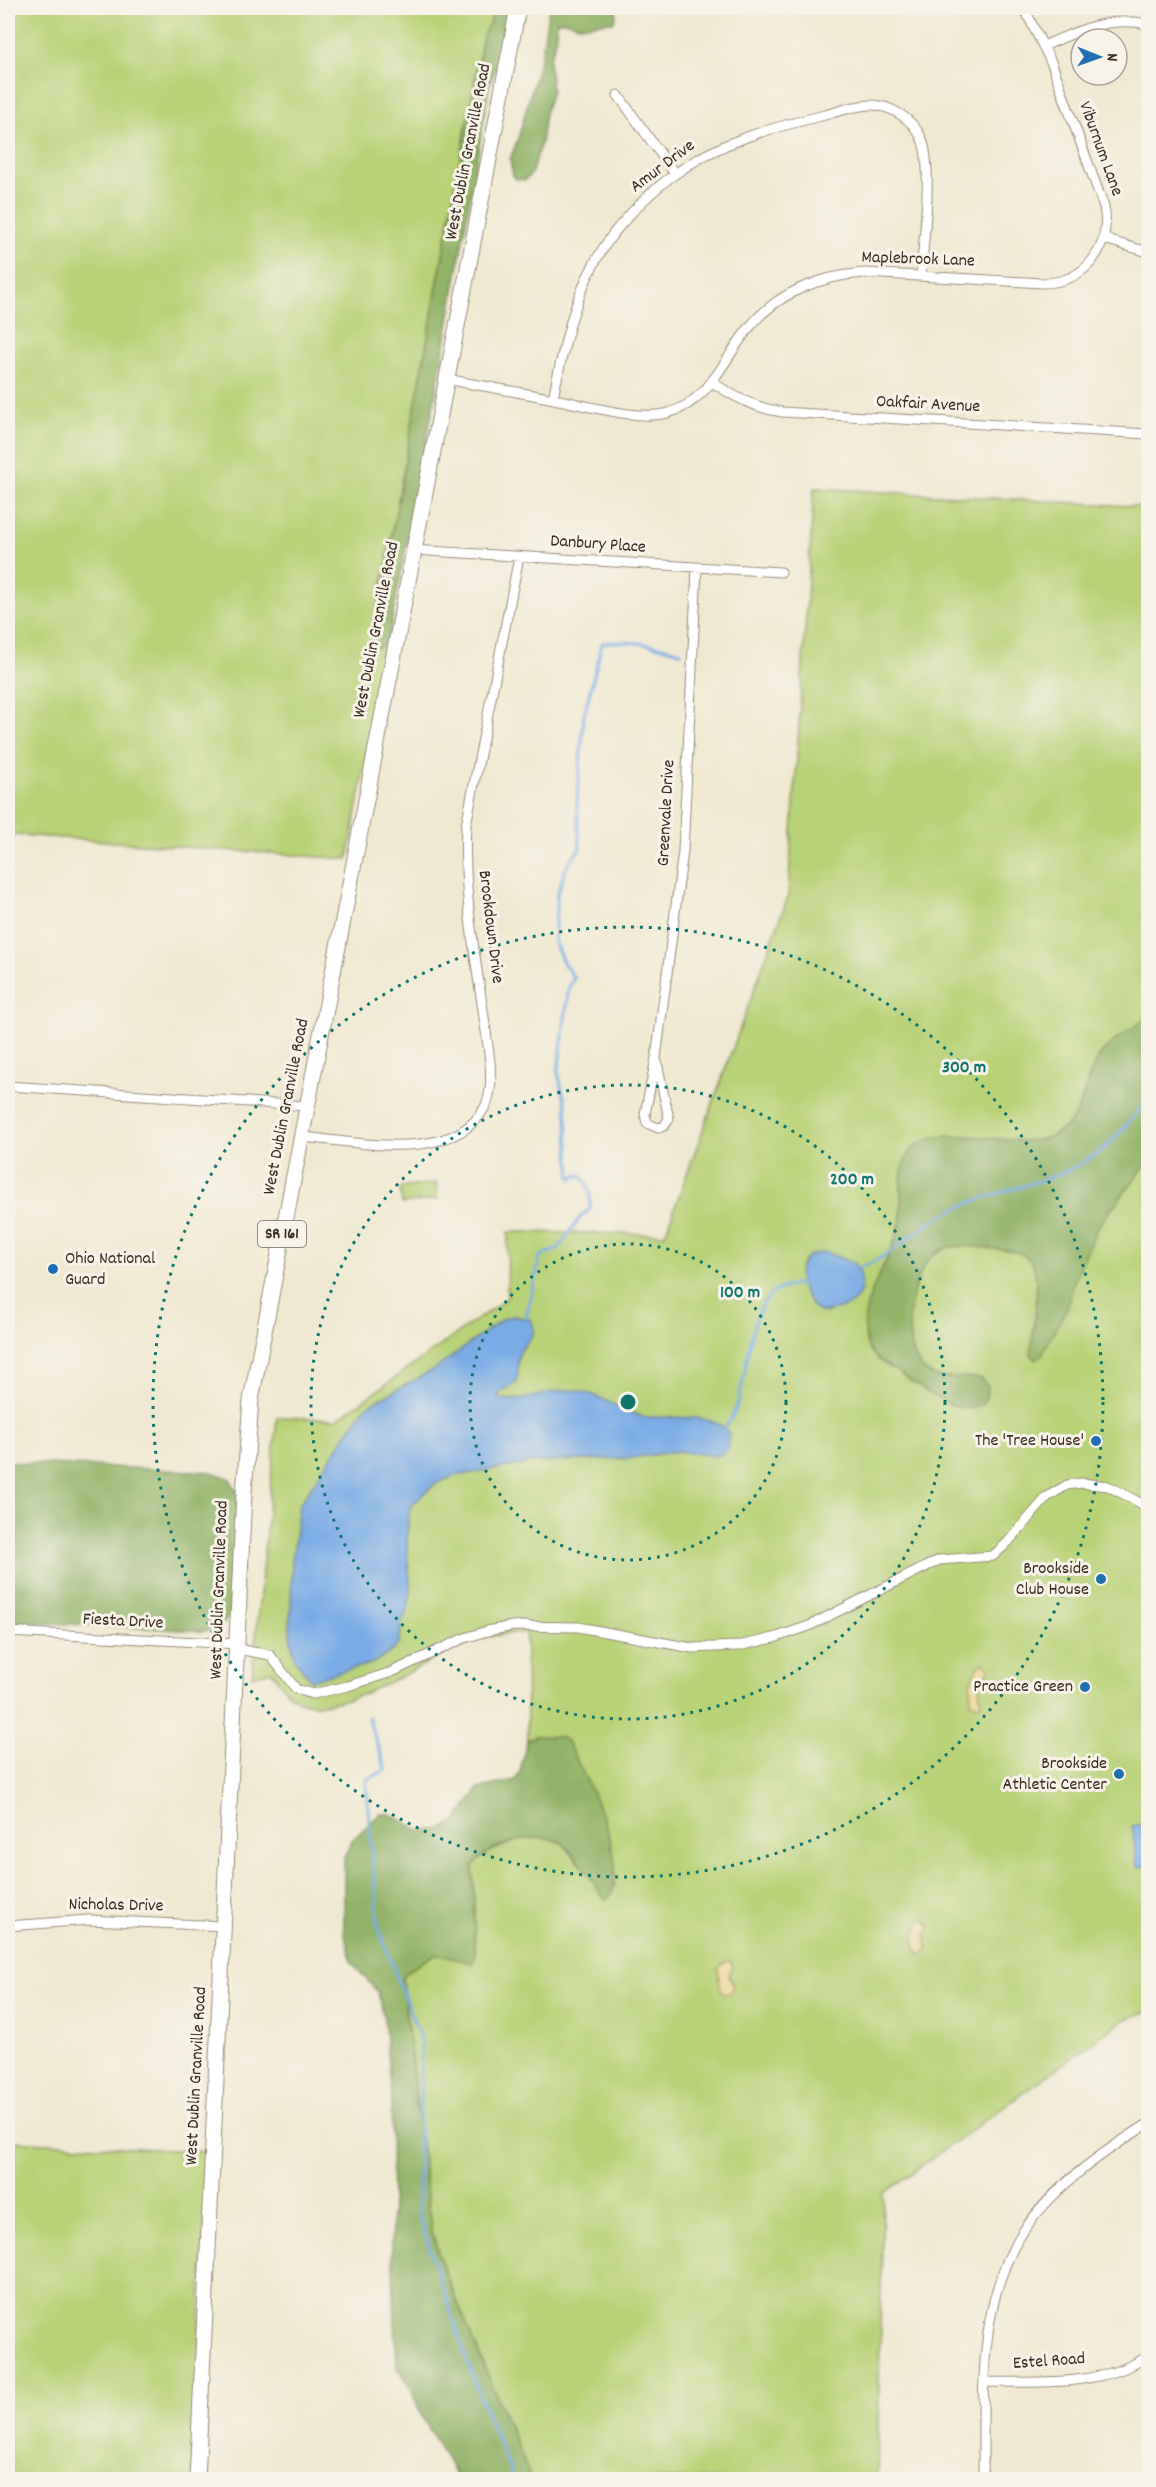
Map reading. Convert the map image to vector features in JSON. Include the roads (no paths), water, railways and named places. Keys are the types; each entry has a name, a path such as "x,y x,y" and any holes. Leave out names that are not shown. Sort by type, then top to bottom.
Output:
{"main road":[{"name":"West Dublin Granville Road","path":"197,2480 244,1492 251,1400 412,550 518,8"}],"street":[{"name":"Viburnum Lane","path":"1024,8 1044,46 1102,199 1106,219 1104,239"},
{"path":"1044,46 1099,23 1121,21 1149,24"},
{"path":"618,95 675,174"},
{"name":"Amur Drive","path":"553,399 571,319 590,270 628,216 675,174 713,150 740,138 869,105 897,112 909,121 920,135 927,159 921,276"},
{"name":"Maplebrook Lane","path":"446,379 627,412 656,415 685,406 698,396 712,381 752,323 798,289 819,281 853,274 1058,282 1076,276 1089,265 1104,239"},
{"path":"1104,239 1149,252"},
{"name":"Oakfair Avenue","path":"712,381 743,401 782,412 1149,434"},
{"name":"Danbury Place","path":"412,550 781,572"},
{"name":"Brookdown Drive","path":"301,1137 396,1145 427,1144 446,1140 460,1133 485,1107 491,1086 490,1062 467,886 466,825 519,556"},
{"name":"Greenvale Drive","path":"656,1058 669,1119 664,1126 658,1128 647,1123 645,1114 656,1058 682,851 697,568"},
{"path":"8,1086 307,1106"},
{"name":"Fiesta Drive","path":"8,1632 237,1646 268,1654 296,1689 313,1694 392,1672 470,1636 513,1626 578,1627 692,1648 738,1646 774,1638 809,1626 939,1560 993,1556 1047,1497 1067,1485 1081,1483 1108,1486 1149,1507"},
{"name":"Nicholas Drive","path":"8,1926 89,1920 224,1926"},
{"path":"983,2480 988,2329 1004,2271 1024,2230 1054,2194 1080,2171 1149,2124"},
{"name":"Estel Road","path":"985,2382 1054,2382 1082,2379 1121,2369 1149,2356"}],"water":[{"path":"825,1252 856,1264 861,1286 857,1298 852,1303 823,1312 813,1307 799,1281 799,1271 808,1256"},
{"path":"514,1316 530,1320 534,1330 519,1354 516,1383 499,1393 498,1398 517,1400 563,1390 582,1391 636,1415 703,1419 714,1422 729,1434 728,1449 723,1454 715,1456 678,1451 633,1458 536,1462 454,1476 435,1484 413,1504 408,1516 407,1549 411,1592 408,1609 401,1624 400,1641 394,1650 373,1663 311,1680 295,1660 290,1635 292,1562 299,1505 365,1407 435,1369 504,1318"},
{"path":"1147,1824 1148,1866 1137,1867 1132,1826"}],"waterway":[{"path":"526,1318 540,1256 558,1249 581,1216 590,1209 590,1195 586,1183 580,1175 571,1178 566,1105 558,1073 569,987 574,978 564,964 554,942 557,895 567,866 580,848 577,801 584,715 602,643 642,644 681,652"},
{"path":"856,1269 880,1258 945,1214 964,1205 1062,1173 1080,1164 1112,1141 1148,1100"},
{"path":"725,1428 734,1414 740,1396 751,1337 763,1304 776,1291 804,1283"},
{"path":"368,1717 386,1770 366,1780 378,1927 421,2041 418,2213 475,2384 514,2480"}],"place":[{"name":"Ohio National Guard","path":"53,1269"},
{"name":"The 'Tree House'","path":"1096,1441"},
{"name":"Brookside Club House","path":"1101,1579"},
{"name":"Practice Green","path":"1085,1687"},
{"name":"Brookside Athletic Center","path":"1119,1774"}]}
